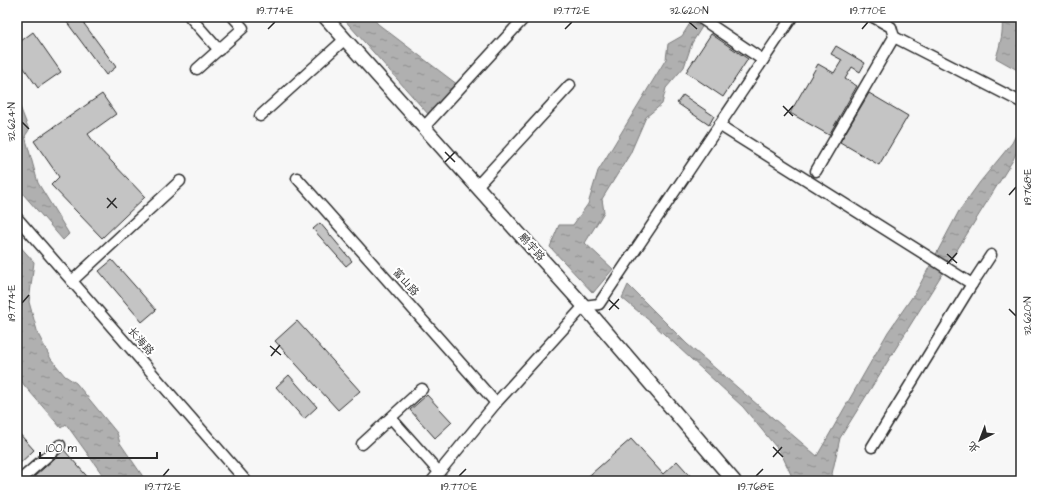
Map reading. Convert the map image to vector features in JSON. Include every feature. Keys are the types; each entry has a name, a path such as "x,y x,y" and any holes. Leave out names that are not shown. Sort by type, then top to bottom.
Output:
{"main road":[{"name":"鹏宇路","path":"325,17 584,306 734,481"}],"street":[{"path":"190,17 220,50"},
{"path":"198,69 243,28 233,17"},
{"path":"699,17 763,60"},
{"path":"432,481 496,402 584,306 599,304 792,17"},
{"path":"873,17 891,27 894,37 1021,102"},
{"path":"424,127 521,18"},
{"path":"816,171 894,37"},
{"path":"260,116 345,39"},
{"path":"477,186 570,85"},
{"path":"719,125 972,284"},
{"name":"富山路","path":"297,178 496,402"},
{"path":"72,281 180,181"},
{"name":"长海路","path":"17,218 246,481"},
{"path":"872,447 991,255"},
{"path":"362,444 422,389"},
{"path":"391,418 439,472"},
{"path":"19,481 60,445"}],"water":[{"path":"342,17 372,17 378,24 458,85 429,115"},
{"path":"694,17 708,17 692,43 684,67 666,88 662,104 646,117 630,154 602,199 604,212 585,243 613,269 593,293 550,247 559,225 573,225 588,204 598,171 666,59 668,44 682,36"},
{"path":"1000,17 1021,17 1021,72 996,58 1002,31 1002,21"},
{"path":"17,99 29,130 25,136 38,183 69,234 63,240 17,187"},
{"path":"1021,125 1021,142 1013,160 840,438 832,474 835,481 794,481 781,453 743,407 651,322 622,298 628,285 687,344 817,456 888,332 917,290 959,211 980,182 1012,143"},
{"path":"17,243 34,262 29,302 38,334 51,359 65,376 76,383 117,433 120,443 146,481 107,481 66,424 61,428 24,385 17,373"}],"building":[{"path":"63,17 79,17 116,67 106,75"},
{"path":"33,32 61,72 38,88 17,58 17,44"},
{"path":"711,34 748,59 723,97 686,72"},
{"path":"836,46 865,63 860,72 852,67 845,79 857,86 829,135 790,113 818,64 834,73 842,60 831,54"},
{"path":"869,93 908,116 879,165 840,142"},
{"path":"102,94 116,114 88,134 96,145 145,197 102,238 51,185 59,177 34,141"},
{"path":"683,95 714,116 709,125 677,103"},
{"path":"320,223 352,261 346,266 313,229"},
{"path":"112,260 156,310 142,322 99,271"},
{"path":"297,321 360,391 338,410 275,341"},
{"path":"289,375 317,407 304,419 276,387"},
{"path":"427,395 452,422 435,438 410,410"},
{"path":"17,431 34,450 17,466"},
{"path":"631,439 663,474 677,461 695,481 583,481"},
{"path":"64,450 91,481 40,481 35,476"}]}
